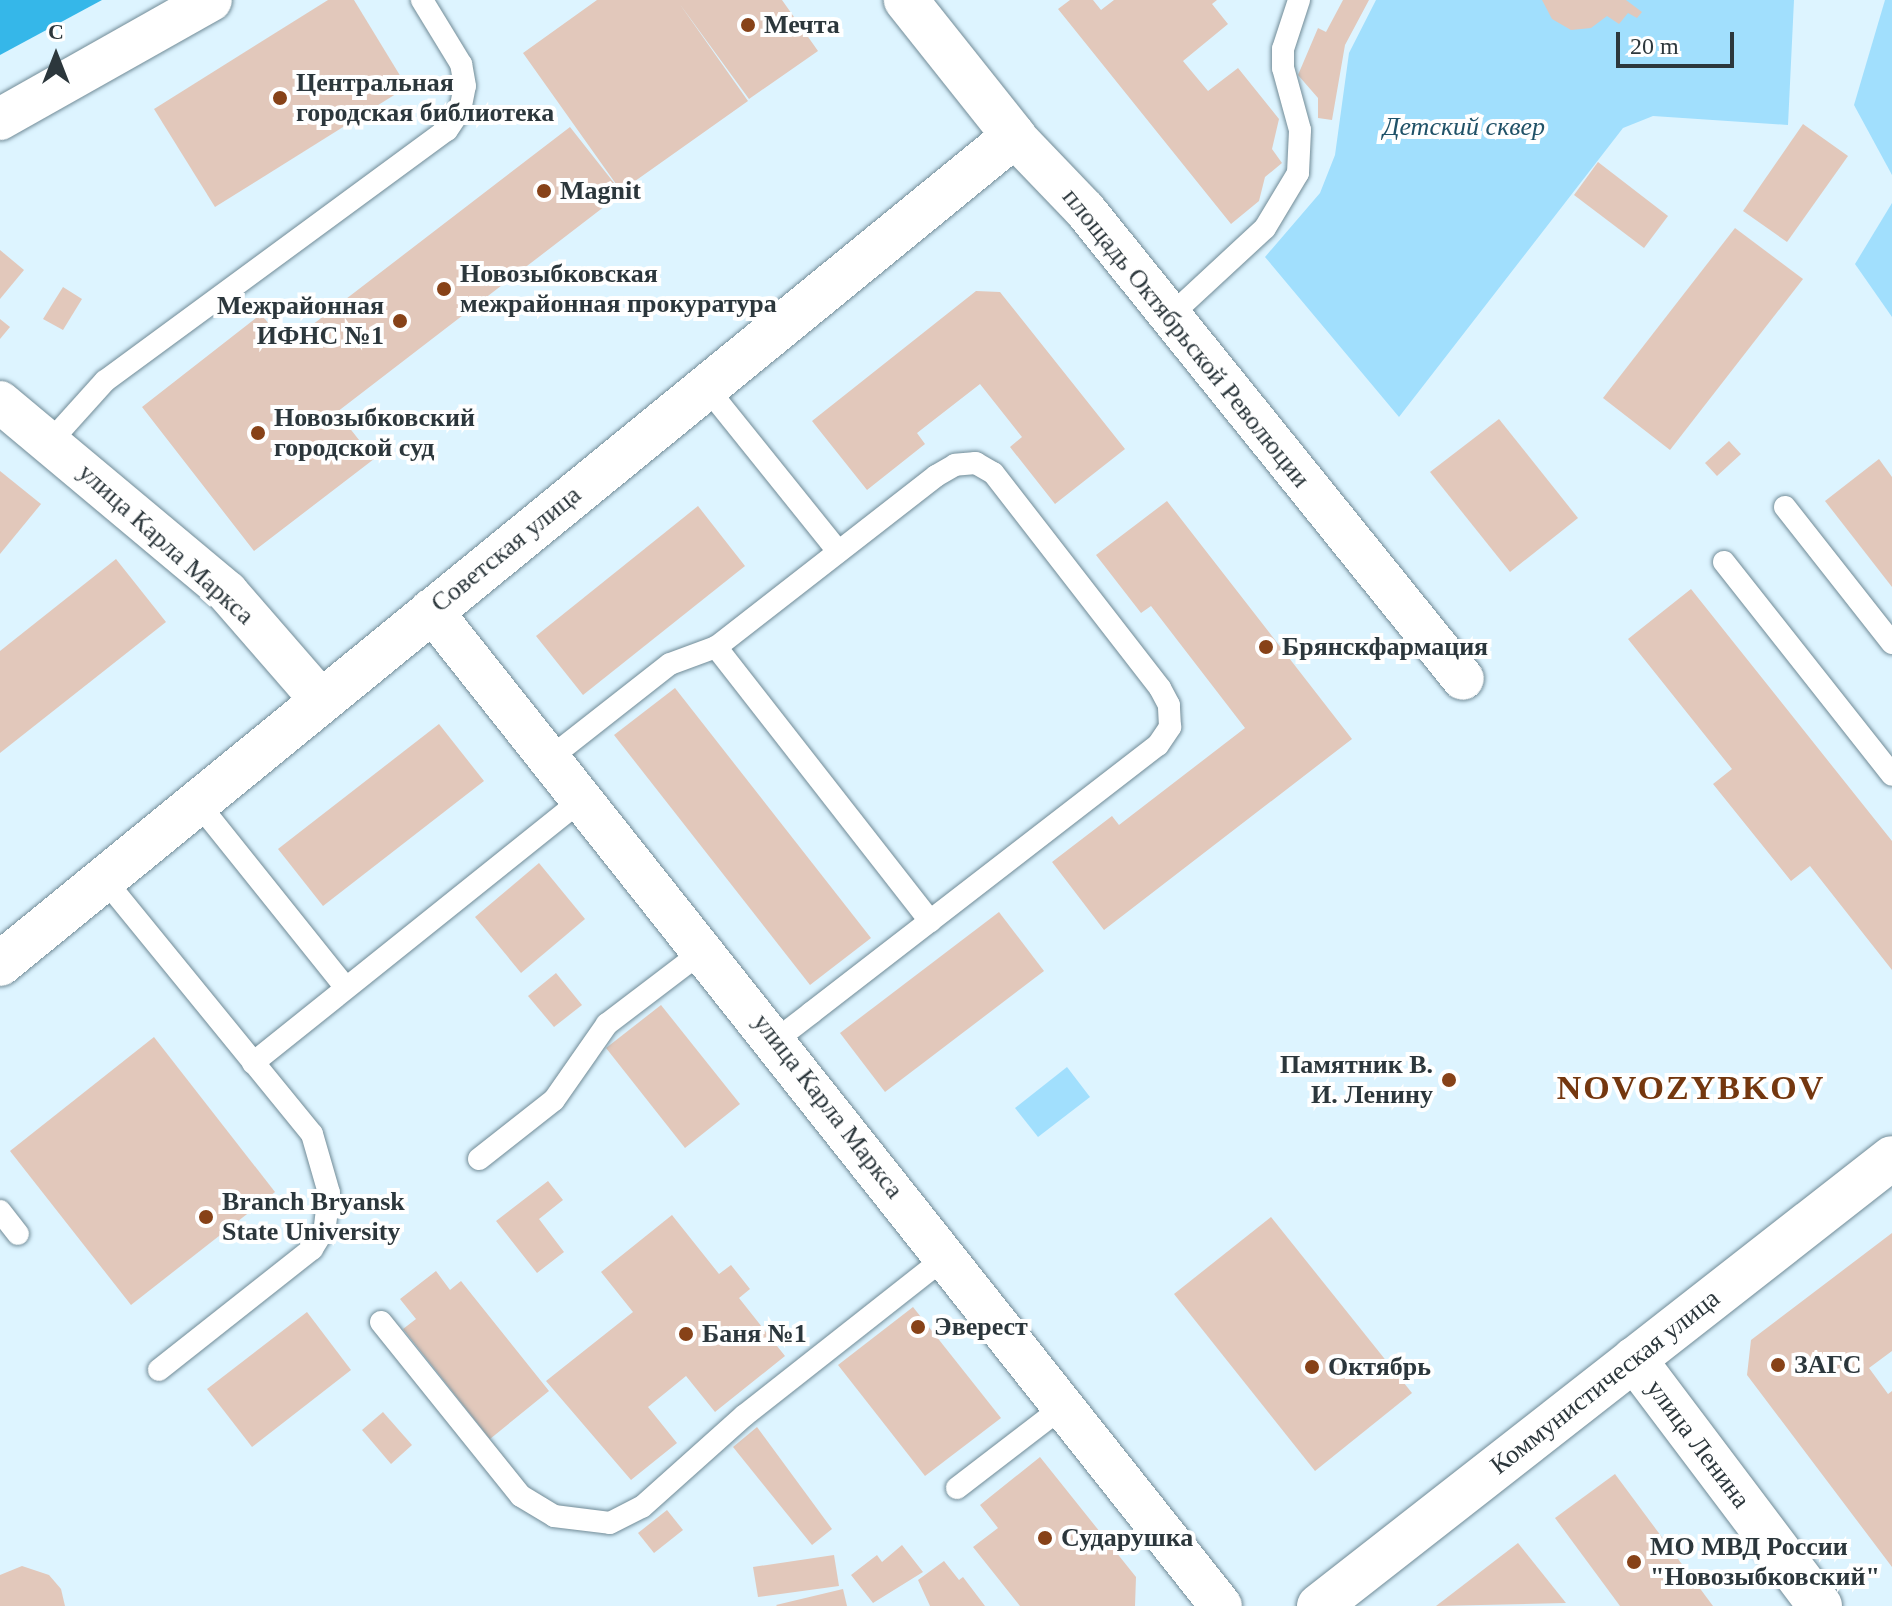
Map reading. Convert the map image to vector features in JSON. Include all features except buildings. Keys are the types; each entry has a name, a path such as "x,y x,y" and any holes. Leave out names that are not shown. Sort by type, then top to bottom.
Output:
{"main road":[{"name":"площадь Октябрьской Революции","path":"906,0 1014,136"},
{"name":"Советская улица","path":"0,964 320,699 1014,136"},
{"name":"Коммунистическая улица","path":"1319,1606 1892,1158"},
{"name":"улица Ленина","path":"1634,1359 1820,1606"}],"street":[{"path":"0,119 211,0"},
{"name":"площадь Октябрьской Революции","path":"1014,136 1085,210 1463,679"},
{"name":"улица Карла Маркса","path":"0,402 227,592 320,699"},
{"name":"улица Карла Маркса","path":"431,610 776,1040 1221,1606"}],"lane":[{"path":"50,442 105,381 447,130 460,111 465,86 461,64 422,0"},
{"path":"1170,316 1265,228 1298,173 1300,130 1283,68 1283,49 1299,0"},
{"path":"706,387 838,551"},
{"path":"550,758 670,664 716,647 936,476 955,465 976,463 993,473 1169,705 1170,727 1158,745 776,1040"},
{"path":"1785,507 1892,643"},
{"path":"1724,562 1892,775"},
{"path":"716,647 930,921"},
{"path":"253,1063 582,799"},
{"path":"197,802 346,988"},
{"path":"104,879 312,1134 324,1160 329,1193 325,1228 312,1249 159,1370"},
{"path":"479,1159 554,1100 607,1024 704,950"},
{"path":"0,1211 18,1234"},
{"path":"381,1322 521,1496 554,1516 610,1523 642,1507 745,1415 947,1256"},
{"path":"957,1488 1064,1406"}],"green space":[{"name":"Детский сквер","path":"1376,0 1794,0 1788,125 1653,116 1623,128 1399,417 1265,257 1320,193 1335,155 1349,53"},
{"path":"1885,0 1892,0 1892,175 1854,105"},
{"path":"1892,203 1892,317 1855,264"},
{"path":"1067,1067 1090,1097 1038,1137 1015,1108"}],"shaded area":[{"path":"0,0 102,0 0,55"}],"place":[{"name":"Мечта","path":"748,25"},
{"name":"Центральная городская библиотека","path":"280,98"},
{"name":"Magnit","path":"544,191"},
{"name":"Новозыбковская межрайонная прокуратура","path":"444,289"},
{"name":"Межрайонная ИФНС №1","path":"400,321"},
{"name":"Новозыбковский городской суд","path":"258,433"},
{"name":"Брянскфармация","path":"1266,647"},
{"name":"Памятник В. И. Ленину","path":"1449,1080"},
{"name":"Branch Bryansk State University","path":"206,1217"},
{"name":"Эверест","path":"918,1327"},
{"name":"Баня №1","path":"686,1334"},
{"name":"ЗАГС","path":"1778,1365"},
{"name":"Октябрь","path":"1312,1367"},
{"name":"Сударушка","path":"1045,1538"},
{"name":"МО МВД России \"Новозыбковский\"","path":"1634,1562"}],"district":[{"name":"NOVOZYBKOV","path":"1691,1088"}]}
